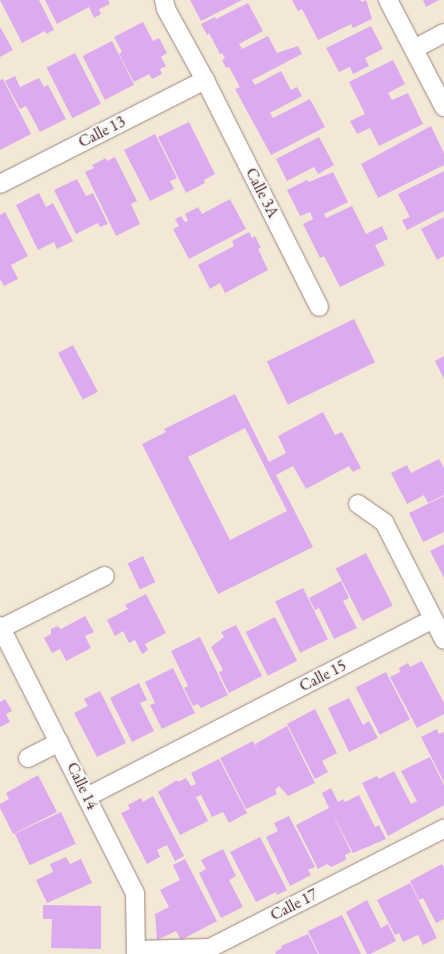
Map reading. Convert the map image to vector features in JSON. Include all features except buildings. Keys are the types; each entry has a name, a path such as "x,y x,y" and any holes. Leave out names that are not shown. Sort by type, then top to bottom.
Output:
{"street":[{"name":"Calle 3A","path":"164,0 166,9 205,80 319,307"},
{"path":"388,0 444,107"},
{"path":"414,49 444,34"},
{"name":"Calle 13","path":"0,184 205,80"},
{"path":"358,504 384,522 444,640"},
{"path":"1,627 105,576"},
{"name":"Calle 15","path":"87,798 434,619"},
{"name":"Calle 14","path":"1,627 135,892 136,952"},
{"path":"28,758 59,742"},
{"name":"Calle 17","path":"136,952 210,948 444,829"}]}
